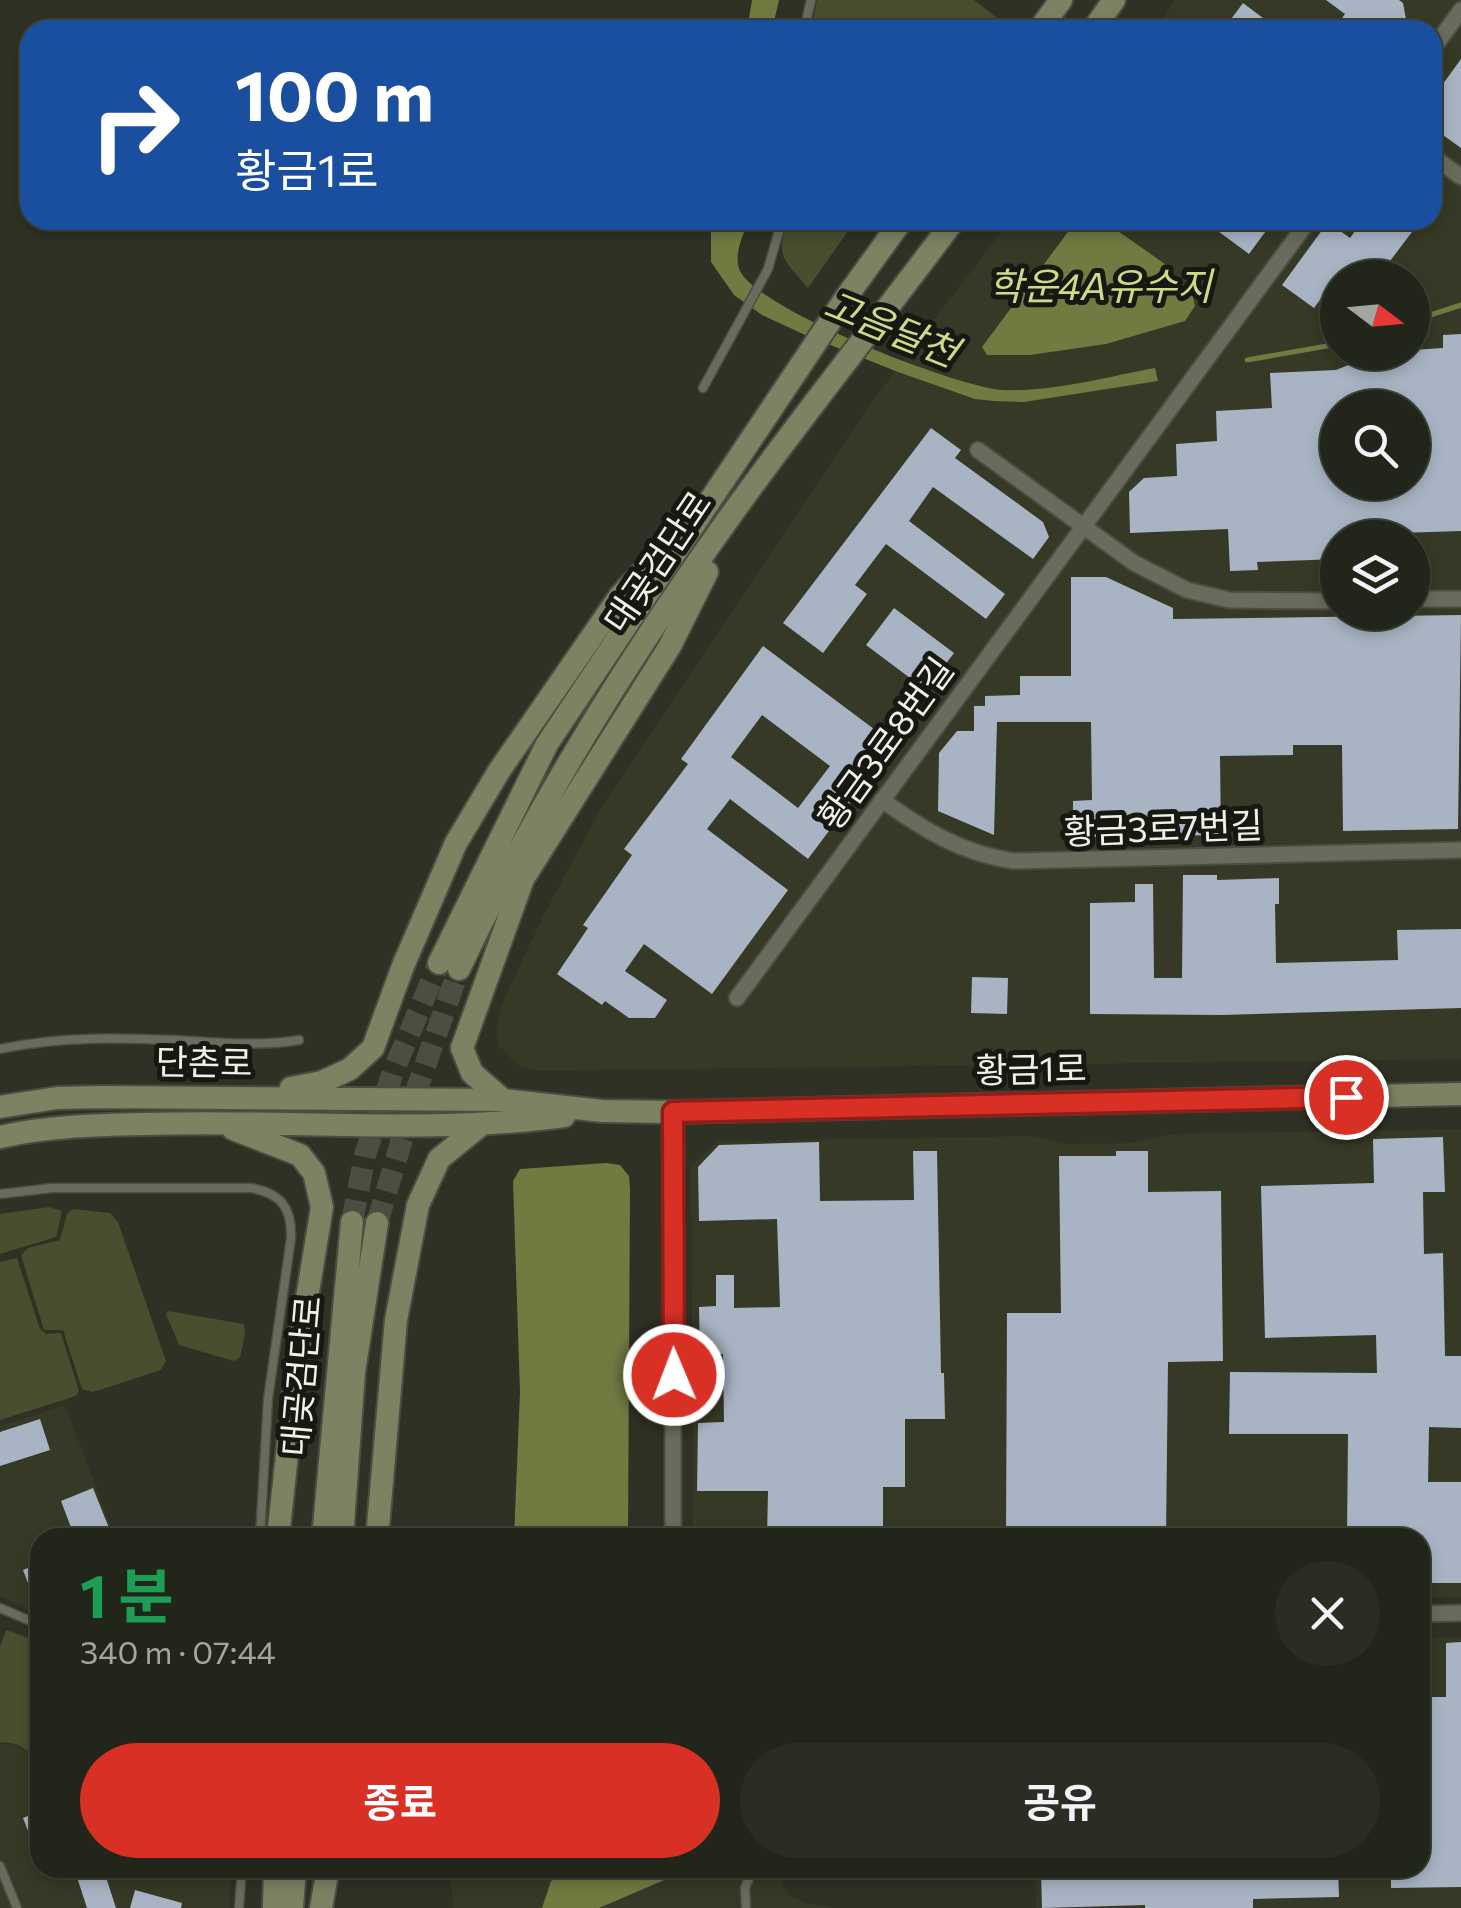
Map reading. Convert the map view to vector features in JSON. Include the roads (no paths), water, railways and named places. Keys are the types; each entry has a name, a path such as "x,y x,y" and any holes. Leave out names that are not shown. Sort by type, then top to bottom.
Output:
{"main road":[{"name":"대곶검단로","path":"895,230 548,744 449,966 492,900 596,714 742,500 947,230"},
{"path":"230,1099 322,1082 350,1069 372,1048 456,843 499,771 620,596 712,497"},
{"path":"503,1100 472,1073 462,1048 523,879 670,646 742,500"},
{"name":"황금1로","path":"409,1099 503,1100 602,1111 673,1112 1461,1094"},
{"name":"단촌로","path":"0,1107 56,1098 409,1099"},
{"name":"황금1로","path":"400,1124 520,1122 602,1111"},
{"path":"211,1122 300,1155 314,1173 322,1207 298,1352 279,1528"},
{"name":"단촌로","path":"0,1137 58,1127 211,1122 400,1124"},
{"path":"378,1528 396,1320 418,1205 439,1159 482,1124"},
{"name":"대곶검단로","path":"324,1528 352,1222"},
{"name":"대곶검단로","path":"343,1528 354,1372 377,1223"},
{"path":"274,1878 274,1908"},
{"path":"292,1908 294,1878"},
{"path":"318,1878 318,1908"},
{"path":"318,1908 326,1878"}],"street":[{"path":"1442,36 1461,10"},
{"name":"황금3로8번길","path":"737,998 1301,230"},
{"path":"978,450 1162,579 1207,597 1266,602 1320,600"},
{"path":"1430,599 1461,598"},
{"name":"황금3로7번길","path":"882,800 942,841 1013,861 1461,850"},
{"path":"673,1112 673,1528"},
{"path":"1430,1614 1461,1613"}],"lane":[{"path":"703,388 768,269 779,230"},
{"path":"0,1049 90,1038 251,1044 300,1040"},
{"path":"0,1194 52,1188 252,1188 265,1190 284,1202 292,1223 291,1238 268,1399 261,1528"},
{"path":"0,1608 30,1622"},
{"path":"0,1866 17,1908"},
{"path":"239,1908 241,1878"},
{"path":"746,1908 749,1878"}],"water":[{"path":"752,0 779,0 774,20 749,20"},
{"path":"711,230 745,230 738,258 740,271 783,306 905,362 980,386 1022,390 1155,368 1158,381 1024,402 975,399 898,372 762,315 734,295 711,262"},
{"name":"학운4A유수지","path":"1070,230 1116,230 1165,264 1160,273 1193,297 1195,306 1185,321 1106,344 1030,355 987,355 982,347"},
{"path":"606,1163 620,1165 629,1176 628,1528 514,1528 520,1392 513,1181 520,1169"},
{"path":"669,1878 599,1908 542,1908 551,1881"}],"waterway":[{"name":"고음달천","path":"1430,315 1461,305"},
{"name":"고음달천","path":"1247,360 1320,347"}],"tunnel":[{"path":"352,1222 365,1155 393,1072 439,963"},
{"path":"377,1223 418,1086 459,969"}]}
